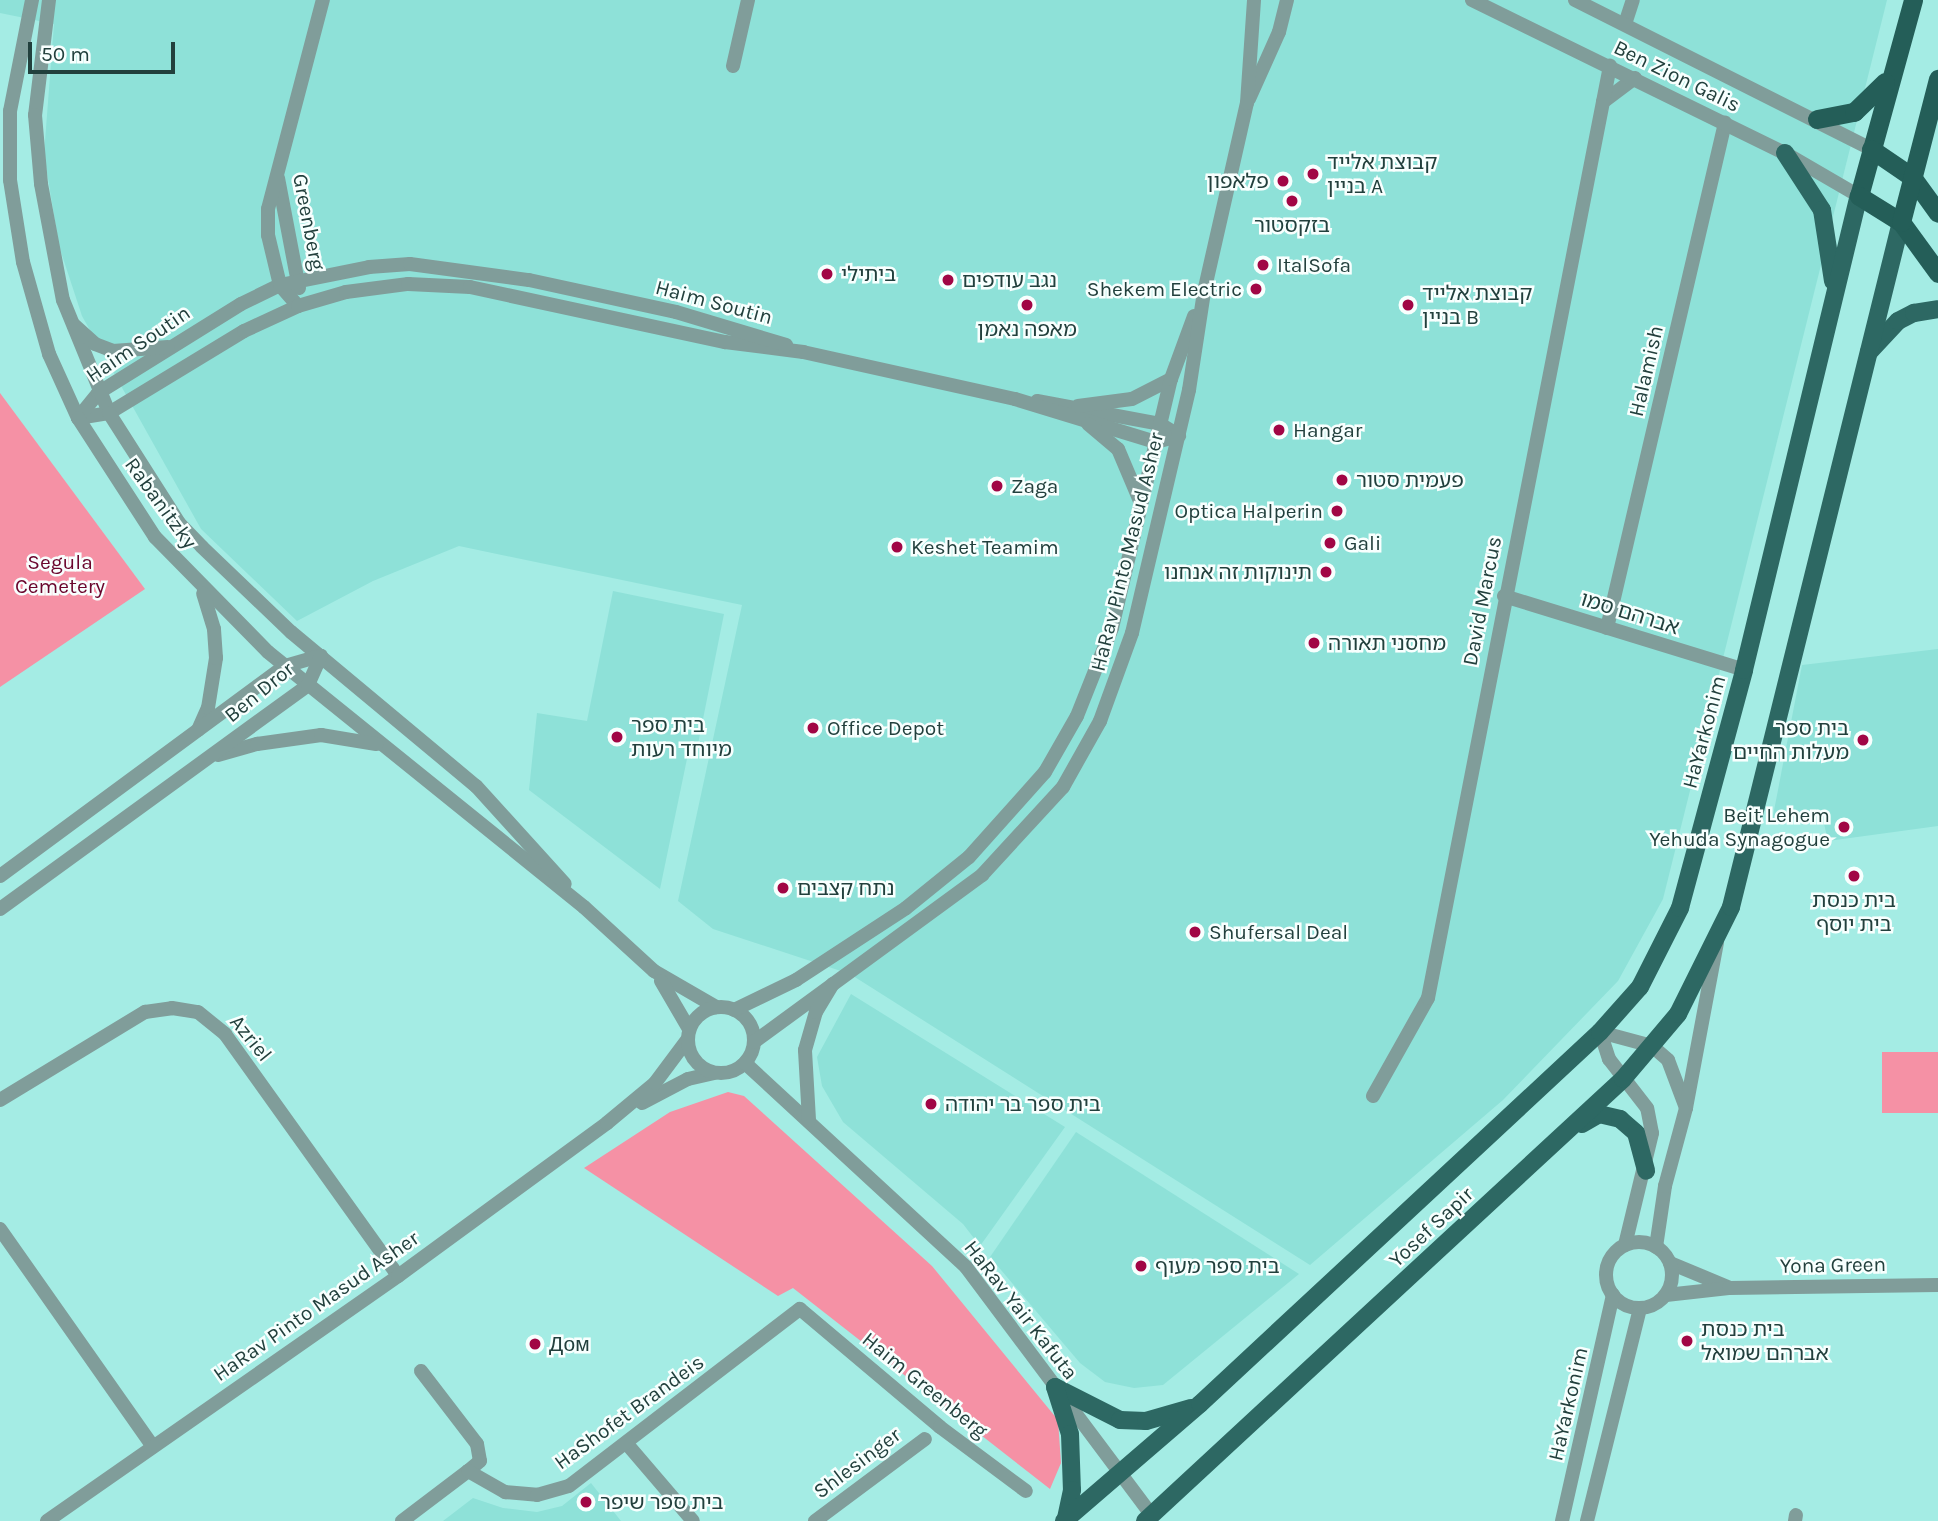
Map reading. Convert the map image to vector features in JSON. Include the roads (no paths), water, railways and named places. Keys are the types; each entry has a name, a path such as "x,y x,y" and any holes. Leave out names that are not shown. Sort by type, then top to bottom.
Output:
{"highway":[{"path":"1913,0 1859,196 1900,222 1938,273"},
{"path":"1818,119 1840,117 1865,105 1894,66"},
{"path":"1900,222 1938,79"},
{"path":"1871,149 1912,177 1938,213"}],"main road":[{"path":"1785,153 1822,211 1834,294"},
{"name":"HaYarkonim","path":"1600,1032 1640,987 1669,936 1744,670 1859,196"},
{"path":"1718,940 1731,907 1862,364 1900,222"},
{"path":"1862,364 1883,333 1898,321 1914,313 1938,309"},
{"name":"Yosef Sapir","path":"1149,1519 1623,1079 1678,1014 1718,940"},
{"name":"Yosef Sapir","path":"1065,1520 1200,1404 1600,1032"},
{"path":"1567,1132 1599,1114 1620,1119 1636,1133 1646,1171"},
{"path":"1055,1387 1120,1420 1146,1421 1200,1404"},
{"path":"1055,1387 1070,1434 1072,1490 1065,1520"}],"street":[{"name":"Rabanitzky","path":"32,0 14,79 10,180 33,300 49,354 78,418 155,537 200,586 285,666 584,907 654,971 716,1007"},
{"name":"Rabanitzky","path":"49,0 37,79 36,127 49,237 69,319 98,393 109,413 179,523 321,656 476,786 584,907"},
{"name":"Greenberg","path":"298,306 280,285 268,234 276,166 323,0"},
{"path":"733,66 748,0"},
{"name":"HaRav Pinto Masud Asher","path":"754,1042 835,980 944,906 1021,836 1063,787 1116,682 1179,436 1204,292 1247,103 1254,0"},
{"name":"Ben Zion Galis","path":"1472,0 1785,153 1859,196"},
{"name":"Ben Zion Galis","path":"1575,0 1818,119 1871,149"},
{"path":"1625,24 1633,0"},
{"name":"HaRav Pinto Masud Asher","path":"1247,103 1288,4"},
{"name":"David Marcus","path":"1374,1097 1428,998 1504,596 1610,66"},
{"path":"1603,102 1635,78"},
{"name":"Halamish","path":"1607,628 1725,123"},
{"name":"Greenberg","path":"276,166 300,280 298,306"},
{"name":"Haim Soutin","path":"78,418 98,393 168,347 280,285 410,264 471,270 676,312 803,352 1015,399 1078,406 1160,424 1179,436"},
{"name":"Haim Soutin","path":"78,418 109,413 244,331 298,306 346,292 408,284 470,287 726,342 803,352"},
{"name":"HaRav Pinto Masud Asher","path":"734,1010 796,979 915,901 969,857 1045,772 1100,664 1142,506 1171,379 1204,292"},
{"path":"69,319 79,333 113,351 168,347"},
{"path":"1078,406 1132,399 1171,379"},
{"name":"Haim Soutin","path":"1015,399 1088,424 1156,442 1179,436"},
{"path":"1088,424 1118,449 1133,476 1142,506"},
{"path":"197,732 208,708 216,658 215,629 200,586"},
{"name":"אברהם סמו","path":"1504,596 1744,670"},
{"name":"Ben Dror","path":"0,876 285,666 321,656"},
{"name":"Ben Dror","path":"0,909 308,685 321,656"},
{"path":"207,758 257,744 321,735 382,746"},
{"path":"1656,1247 1665,1186 1686,1108 1718,940"},
{"name":"Rabanitzky","path":"654,971 688,1034"},
{"path":"809,1120 805,1050 816,1012 835,980"},
{"path":"716,1007 734,1010 747,1020 754,1042 745,1063 725,1073 714,1073 695,1061 688,1034 700,1014 716,1007"},
{"name":"Azriel","path":"0,1100 145,1012 172,1008 198,1012 225,1034 398,1276"},
{"path":"1600,1032 1652,1046 1678,1077 1686,1108"},
{"path":"1600,1032 1609,1059 1647,1108 1652,1133 1646,1171 1625,1245"},
{"name":"HaRav Pinto Masud Asher","path":"47,1521 398,1276 607,1123 655,1083 688,1034"},
{"name":"HaRav Yair Kafuta","path":"745,1063 966,1267 1120,1474 1149,1519"},
{"name":"HaRav Pinto Masud Asher","path":"607,1123 688,1079 714,1073"},
{"path":"0,1229 153,1447"},
{"path":"1646,1243 1656,1247 1670,1263 1671,1285 1665,1295 1640,1308 1625,1306 1613,1295 1606,1269 1616,1251 1625,1245 1646,1243"},
{"name":"Yona Green","path":"1670,1263 1730,1288"},
{"name":"Yona Green","path":"1665,1295 1730,1288 1938,1285"},
{"name":"HaYarkonim","path":"1562,1521 1613,1295"},
{"path":"1587,1521 1640,1308"},
{"name":"HaShofet Brandeis","path":"468,1471 505,1492 537,1495 569,1486 800,1309"},
{"name":"Haim Greenberg","path":"800,1309 940,1427 1026,1491"},
{"path":"402,1521 480,1461 477,1444 421,1371"},
{"name":"Shlesinger","path":"815,1521 925,1439"},
{"path":"627,1444 693,1521"}],"place":[{"name":"קבוצת אלייד בניין A","path":"1313,174"},
{"name":"פלאפון","path":"1283,181"},
{"name":"בזקסטור","path":"1292,201"},
{"name":"ItalSofa","path":"1263,265"},
{"name":"ביתילי","path":"827,274"},
{"name":"נגב עודפים","path":"948,280"},
{"name":"Shekem Electric","path":"1256,289"},
{"name":"מאפה נאמן","path":"1027,305"},
{"name":"קבוצת אלייד בניין B","path":"1408,305"},
{"name":"Hangar","path":"1279,430"},
{"name":"פעמית סטור","path":"1342,480"},
{"name":"Zaga","path":"997,486"},
{"name":"Optica Halperin","path":"1337,511"},
{"name":"Gali","path":"1330,543"},
{"name":"Keshet Teamim","path":"897,547"},
{"name":"תינוקות זה אנחנו","path":"1326,572"},
{"name":"מחסני תאורה","path":"1314,643"},
{"name":"Office Depot","path":"813,728"},
{"name":"בית ספר מיוחד רעות","path":"617,737"},
{"name":"בית ספר מעלות החיים","path":"1863,740"},
{"name":"Beit Lehem Yehuda Synagogue","path":"1844,827"},
{"name":"בית כנסת בית יוסף","path":"1854,876"},
{"name":"נתח קצבים","path":"783,888"},
{"name":"Shufersal Deal","path":"1195,932"},
{"name":"בית ספר בר יהודה","path":"931,1104"},
{"name":"בית ספר מעוף","path":"1141,1266"},
{"name":"בית כנסת אברהם שמואל","path":"1687,1341"},
{"name":"Дом","path":"535,1344"},
{"name":"בית ספר שיפר","path":"586,1502"}],"park label":[{"name":"Segula Cemetery","path":"60,574"}]}
